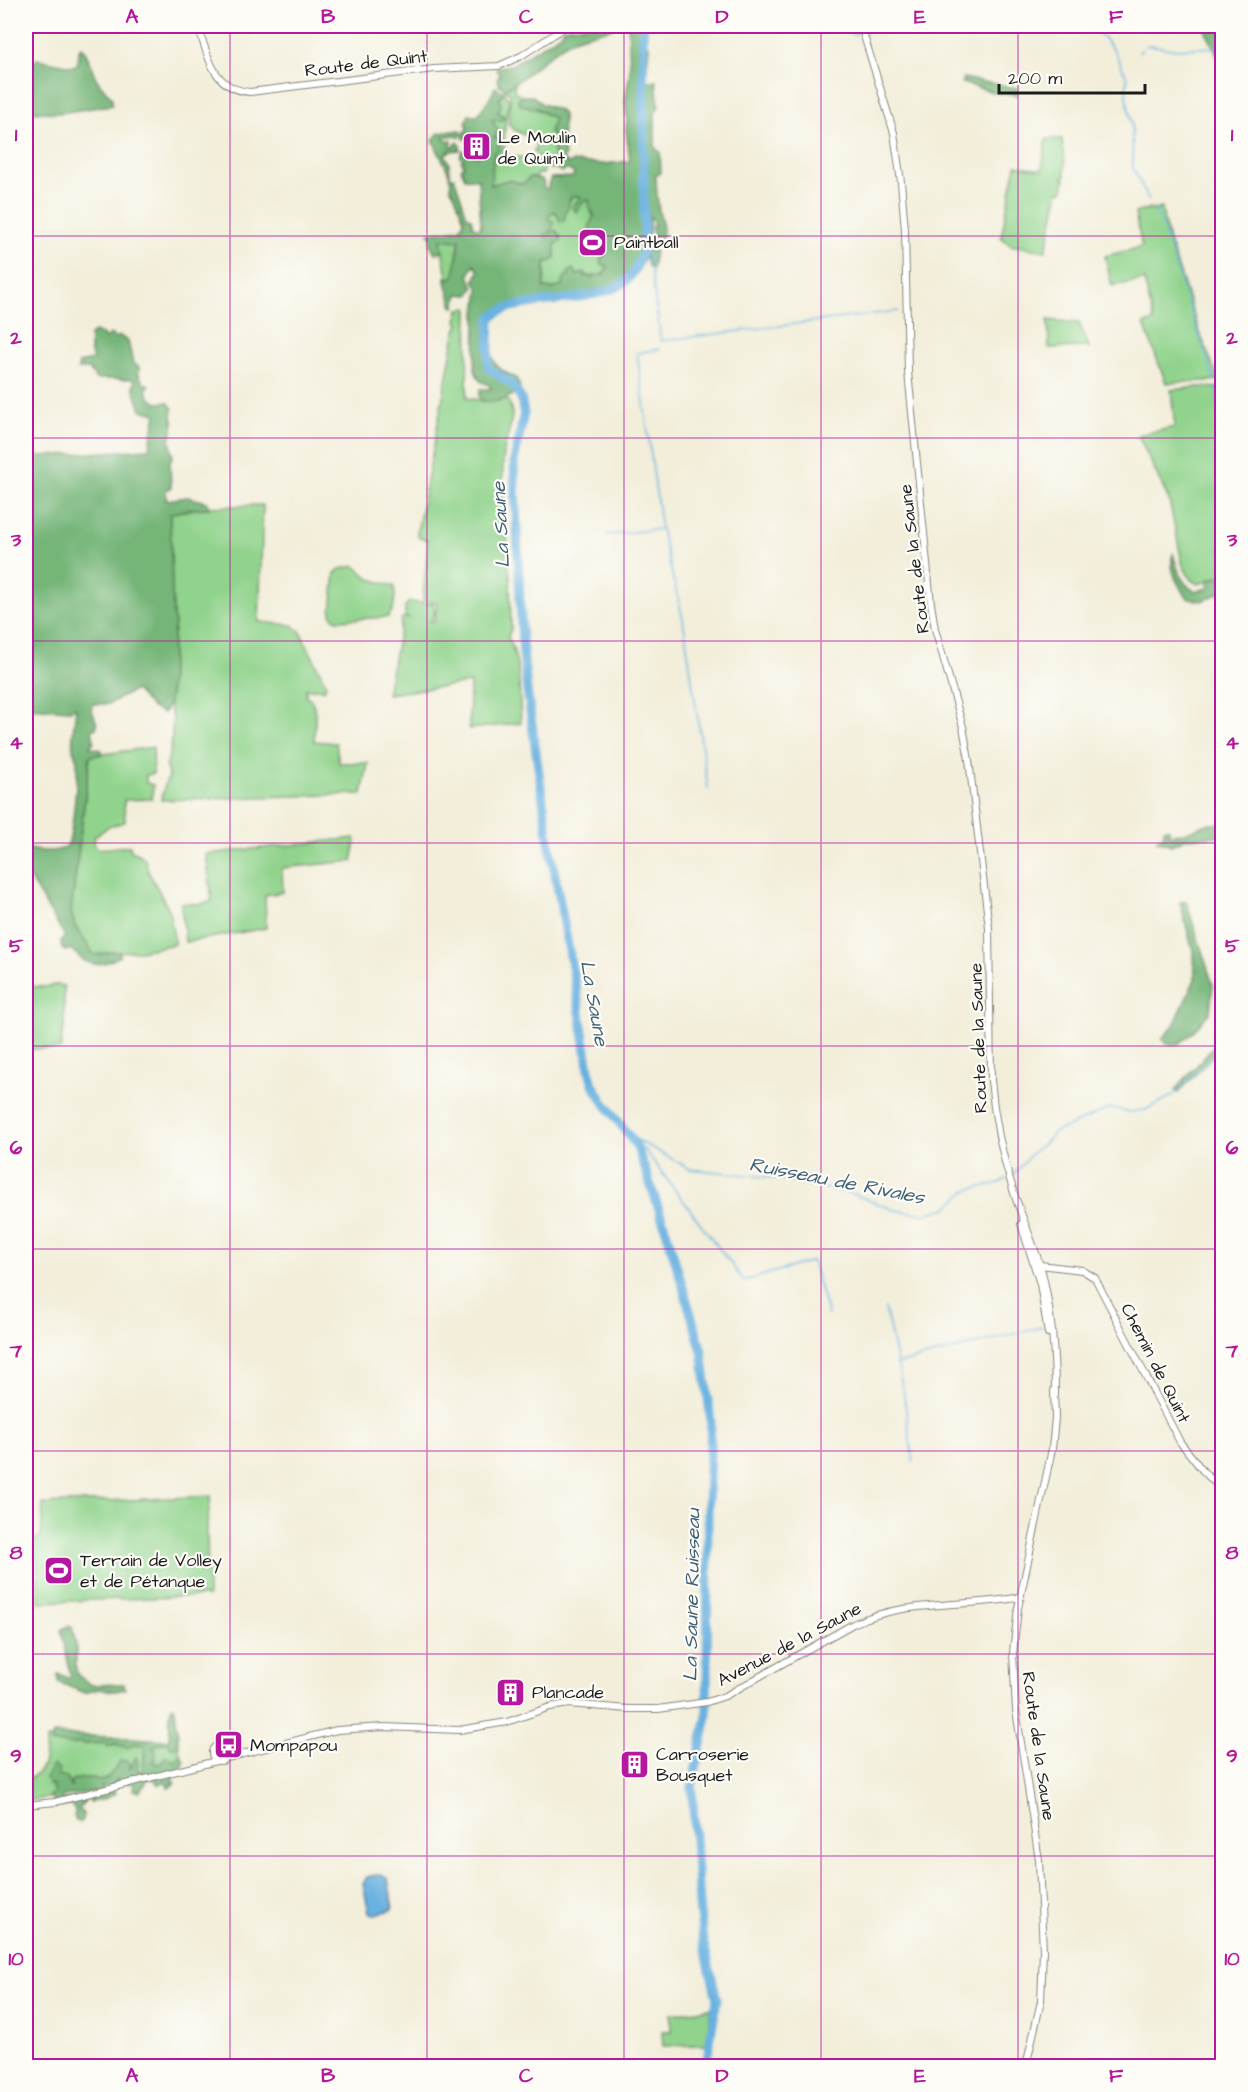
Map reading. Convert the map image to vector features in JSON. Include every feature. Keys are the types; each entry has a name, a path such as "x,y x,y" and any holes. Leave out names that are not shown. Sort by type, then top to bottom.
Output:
{"street":[{"name":"Route de Quint","path":"198,26 218,75 230,87 250,92 434,69 499,66 521,56 567,26"},
{"name":"Route de la Saune","path":"861,26 888,112 900,172 905,230 908,372 928,584 935,629 963,727 969,760 989,928 992,1096 1003,1156 1020,1220 1039,1270 1051,1324 1055,1395 1052,1449 1018,1608 1014,1640 1013,1677 1039,1860 1044,1962 1041,2001 1026,2067"},
{"name":"Chemin de Quint","path":"1039,1270 1055,1267 1082,1269 1098,1282 1177,1437 1194,1461 1222,1490"},
{"name":"Avenue de la Saune","path":"227,1758 244,1752 355,1727 470,1729 507,1722 550,1707 569,1704 637,1710 716,1700 853,1624 877,1614 945,1604 1021,1597"},
{"name":"Avenue de la Saune","path":"995,1601 1018,1608"},
{"path":"26,1806 55,1802 198,1765 223,1761 227,1758 227,1749 218,1745 198,1765"},
{"name":"Avenue de la Saune","path":"227,1749 244,1752"},
{"path":"212,1753 216,1761"}],"green space":[{"path":"616,26 572,40 554,51 513,84 504,89 499,84 497,79 500,74 496,70 498,67 512,65 561,34 564,28"},
{"path":"628,26 647,26 646,43 649,46 646,82 656,80 659,106 655,113 655,148 660,152 661,173 656,175 656,184 663,226 663,236 656,239 653,237 652,227 655,224 650,217 648,250 655,251 652,269 648,266 646,256 632,277 611,293 508,310 495,317 491,335 492,356 499,368 516,378 520,387 503,400 482,401 479,396 480,389 491,389 489,385 480,381 475,371 479,289 474,280 479,271 474,264 469,275 474,288 469,295 458,294 455,307 453,307 445,278 451,279 454,276 460,239 457,241 441,239 443,251 435,253 430,244 432,240 429,233 460,229 464,220 451,189 447,170 433,140 439,133 460,130 462,132 460,137 456,135 443,137 452,141 451,146 453,147 458,142 460,145 460,150 445,154 449,163 450,177 454,177 467,216 472,219 472,225 477,229 481,227 478,179 465,178 461,169 464,165 461,161 464,160 460,157 463,150 474,152 477,156 484,151 486,144 482,143 487,140 469,137 478,143 469,144 469,139 464,139 463,135 468,128 466,122 469,115 477,116 495,87 504,92 499,99 501,105 498,112 504,116 504,119 493,120 499,130 494,138 500,139 499,151 494,153 491,185 508,180 523,184 530,177 543,180 546,189 549,188 551,178 573,177 574,173 567,169 561,172 555,168 550,169 548,165 555,157 552,150 555,137 549,132 554,119 537,108 532,109 520,105 518,100 524,96 533,96 542,104 559,110 563,115 562,148 565,154 563,160 568,164 630,161 625,102 630,70","holes":["573,196 581,197 572,207 576,212 585,200 589,200 589,207 594,215 589,227 592,234 598,230 601,232 598,237 600,253 605,254 600,261 603,265 608,266 603,275 596,275 593,278 584,276 585,272 577,275 573,269 568,272 570,276 565,276 562,286 553,289 544,288 545,262 550,262 555,258 555,245 561,241 560,235 555,230 547,237 544,235 551,231 554,222 549,220 549,216 554,211 560,221 564,221 569,201"]},
{"path":"1203,26 1222,26 1222,63 1219,58"},
{"path":"81,47 96,78 112,98 112,105 59,113 26,111 26,70 37,59 77,65"},
{"path":"963,78 1017,88 1017,95 997,93 962,83"},
{"path":"515,84 514,91 524,96 518,100 555,119 553,143 555,157 548,165 534,152 536,146 533,139 509,125 510,93 504,89"},
{"path":"504,92 509,101 504,134 505,154 510,157 537,158 545,166 543,174 536,174 536,179 524,184 508,180 491,185 492,161 500,139 494,139 493,120 499,121 499,99"},
{"path":"1046,139 1062,139 1065,176 1062,178 1065,179 1063,191 1059,191 1046,251 1010,245 1001,237 1016,165 1042,170"},
{"path":"574,196 582,196 580,200 590,200 589,207 601,233 600,242 608,268 598,276 573,276 563,280 562,286 553,289 544,288 547,237 543,235 549,216 553,210 558,215 566,211 569,200"},
{"path":"1151,208 1152,211 1162,208 1170,244 1198,327 1217,375 1222,375 1222,380 1166,383 1144,324 1154,321 1144,280 1112,286 1105,256 1142,247 1135,213"},
{"path":"440,238 451,240 460,238 454,276 451,279 447,277"},
{"path":"468,308 467,398 492,402 505,398 509,403 512,416 504,452 503,487 508,547 506,555 510,574 511,629 508,637 517,668 521,723 469,729 470,683 387,694 402,618 408,618 405,616 405,606 409,602 433,604 434,613 430,621 435,622 437,603 423,600 428,540 419,538 417,533 455,333 459,324 457,321 459,309"},
{"path":"1048,320 1079,323 1089,347 1049,348"},
{"path":"94,332 103,335 104,338 108,338 110,334 128,341 133,363 139,367 139,375 144,384 149,386 146,389 150,398 157,403 168,402 173,409 174,423 170,440 173,456 170,461 171,488 166,490 166,500 188,497 207,502 209,508 190,509 170,514 175,623 169,705 163,713 152,708 135,690 109,704 93,704 91,707 97,724 92,730 94,741 90,747 102,750 102,754 90,756 71,912 75,926 94,955 119,952 120,956 99,964 88,963 71,949 66,951 62,949 61,941 65,936 26,873 26,848 41,851 54,850 68,844 76,791 77,760 73,751 76,708 70,710 26,707 26,457 149,449 156,414 141,410 133,387 135,381 132,379 96,379 89,369 78,369 79,363 93,360 90,335"},
{"path":"1198,387 1222,388 1222,576 1199,584 1192,581 1183,566 1169,500 1138,435 1175,427 1171,390"},
{"path":"263,505 259,622 292,625 300,631 326,684 325,689 306,689 306,696 315,710 314,741 336,743 339,763 368,763 362,794 161,800 169,778 166,767 171,747 173,721 169,705 175,623 169,513 208,507"},
{"path":"1173,554 1180,575 1190,588 1195,591 1209,588 1210,579 1222,576 1222,592 1202,601 1189,599 1175,578 1172,566"},
{"path":"355,566 370,579 394,586 394,602 388,617 338,620 333,618 331,613 335,573 340,569"},
{"path":"153,747 153,774 146,775 146,783 153,785 152,799 124,800 125,822 110,826 95,836 94,844 98,849 130,846 131,851 145,859 148,871 169,910 175,944 94,956 75,926 71,912 90,756"},
{"path":"1207,824 1222,824 1222,836 1187,838 1171,845 1157,840 1164,834 1164,829 1169,829 1169,834 1184,833"},
{"path":"354,838 356,842 352,861 282,868 283,892 265,895 266,928 185,942 181,903 200,904 212,901 206,854"},
{"path":"1186,901 1213,985 1210,1012 1191,1034 1177,1045 1166,1044 1162,1039 1174,1025 1195,979 1194,955 1180,902"},
{"path":"26,986 64,986 64,1029 61,1049 26,1049"},
{"path":"1222,1037 1222,1046 1178,1093 1175,1090"},
{"path":"211,1496 207,1524 208,1596 39,1602 37,1562 31,1541 41,1537 43,1504"},
{"path":"68,1626 72,1627 76,1644 76,1670 79,1676 91,1685 124,1684 125,1689 116,1691 99,1689 84,1693 58,1682 58,1674 69,1678 71,1676 61,1630"},
{"path":"172,1706 175,1708 179,1746 171,1747 167,1742 152,1747 155,1749 156,1759 153,1761 157,1764 165,1757 175,1762 181,1754 184,1763 181,1768 177,1769 177,1775 174,1776 172,1782 175,1783 169,1788 165,1781 159,1785 155,1781 156,1777 144,1781 146,1783 139,1792 133,1790 134,1784 117,1779 113,1786 102,1786 104,1791 113,1789 115,1792 102,1800 90,1802 89,1799 98,1792 63,1796 61,1800 84,1797 86,1799 79,1808 84,1815 80,1823 76,1821 74,1815 76,1812 71,1805 52,1808 54,1799 50,1798 50,1795 55,1792 52,1789 53,1785 48,1785 46,1778 51,1767 54,1766 59,1770 59,1775 66,1777 71,1788 71,1782 78,1779 90,1778 101,1781 108,1778 121,1760 129,1762 130,1769 136,1757 139,1772 143,1769 145,1746 134,1744 127,1748 115,1744 107,1747 106,1744 51,1743 53,1734 168,1740"},
{"path":"46,1739 177,1742 184,1766 55,1797 26,1801 26,1780 41,1769 45,1758"},
{"path":"711,2008 706,2045 663,2046 662,2031 671,2031 671,2014"}],"water":[{"path":"382,1874 388,1879 393,1907 391,1910 372,1915 369,1913 363,1884 367,1877"}],"waterway":[{"name":"La Saune","path":"643,26 644,247 637,265 627,280 608,290 580,297 513,307 494,315 490,319 488,368 513,385 521,398 524,413 514,462 522,642 549,842 589,1070 593,1084 603,1101 636,1145 665,1227 702,1351 711,1422 708,1506 707,1716 692,1787 703,1940 717,1999 706,2066"},
{"path":"651,27 672,26"},
{"path":"830,26 858,34"},
{"path":"866,32 882,26"},
{"path":"1090,26 1115,52"},
{"path":"1145,46 1171,49 1222,47"},
{"path":"1116,54 1127,78 1126,96 1132,123 1133,168 1149,200"},
{"path":"1154,207 1163,227 1214,379"},
{"name":"La Saune","path":"643,250 646,253"},
{"path":"649,256 661,341"},
{"path":"660,341 898,311"},
{"path":"660,349 637,353 661,529 683,619 708,789"},
{"path":"1216,387 1222,428"},
{"path":"607,535 660,529"},
{"name":"Ruisseau de Rivales","path":"1013,1175 1053,1133 1111,1108 1130,1112 1145,1110 1172,1096 1222,1047"},
{"name":"Ruisseau de Rivales","path":"627,1134 690,1169 775,1178 850,1193 895,1210 924,1214 947,1208 967,1190 999,1183 1006,1179"},
{"path":"644,1149 744,1281 812,1261 828,1315"},
{"path":"885,1308 904,1395 913,1462"},
{"path":"897,1364 1042,1327"}],"place":[{"name":"Le Moulin de Quint","path":"477,147"},
{"name":"Paintball","path":"593,242"},
{"name":"Terrain de Volley et de Pétanque","path":"59,1570"},
{"name":"Plancade","path":"511,1692"},
{"name":"Mompapou","path":"229,1745"},
{"name":"Carroserie Bousquet","path":"635,1764"}],"water label":[{"name":"La Saune Ruisseau","path":"691,1595"}]}
